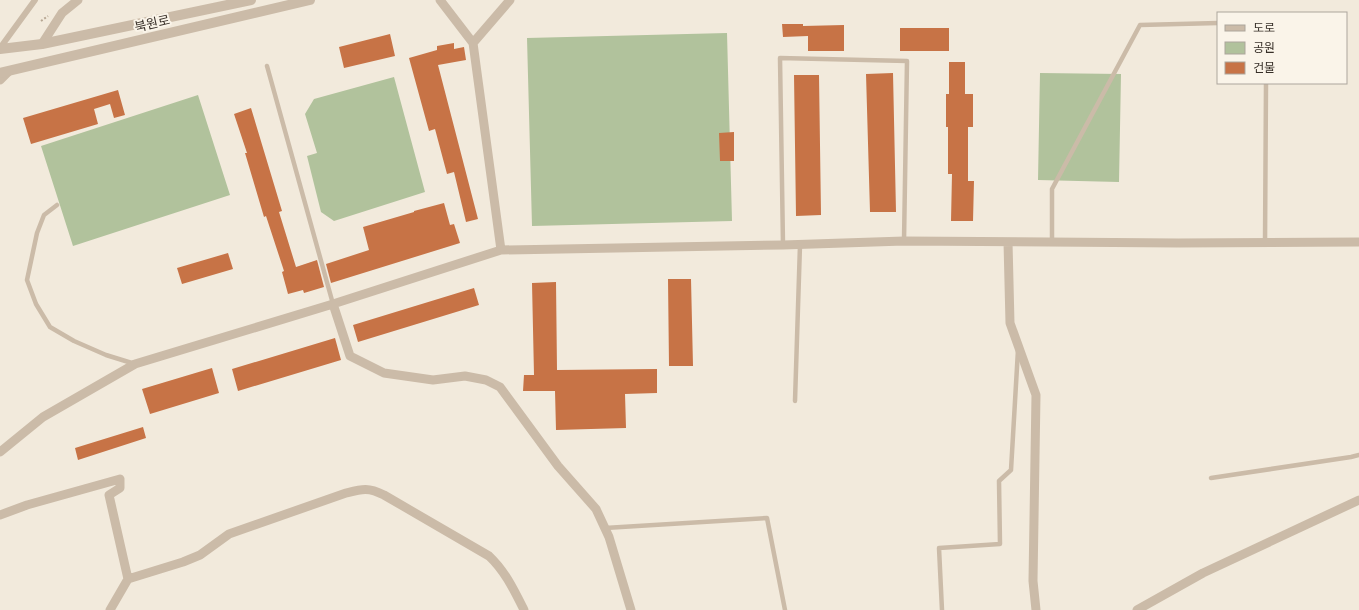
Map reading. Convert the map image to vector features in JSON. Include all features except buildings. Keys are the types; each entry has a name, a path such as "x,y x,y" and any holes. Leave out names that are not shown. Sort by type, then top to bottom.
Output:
{"street":[{"path":"0,49 35,0"},
{"path":"42,44 62,13 78,0"},
{"name":"북원로","path":"0,49 42,44 251,0"},
{"name":"북원로","path":"4,72 310,0"},
{"path":"440,0 473,43 501,250"},
{"path":"473,43 510,0"},
{"path":"0,80 4,72"},
{"path":"0,452 44,416 135,364 333,304 501,250 904,242 1359,242"},
{"path":"1008,242 1010,323 1036,395 1033,582 1036,610"},
{"path":"333,304 350,356 384,373 433,380 465,376 486,380 500,387 558,466 596,510 605,528 625,587 631,610"},
{"path":"0,515 27,505 120,479 120,488 109,495 128,579"},
{"path":"110,610 128,579 183,562 200,555 229,534 346,493 363,489 373,490 384,495 489,556 499,565 505,574 524,610"},
{"path":"1137,610 1203,573 1359,500"}],"lane":[{"path":"1052,242 1052,189 1140,25 1217,23"},
{"path":"784,245 780,58 907,61 904,242"},
{"path":"267,66 333,304"},
{"path":"1265,243 1266,84"},
{"path":"57,205 44,215 37,233 28,280 36,304 50,327 74,342 135,364"},
{"path":"795,401 800,245"},
{"path":"942,610 939,548 1000,544 999,481 1011,470 1018,345"},
{"path":"1211,478 1359,455"},
{"path":"605,528 766,518 785,610"}],"green space":[{"path":"727,33 732,221 532,226 527,38"},
{"path":"1040,73 1121,74 1119,182 1038,180"},
{"path":"394,77 425,192 334,221 321,212 307,156 317,153 305,114 314,99"},
{"path":"198,95 230,195 73,246 41,146"}]}
